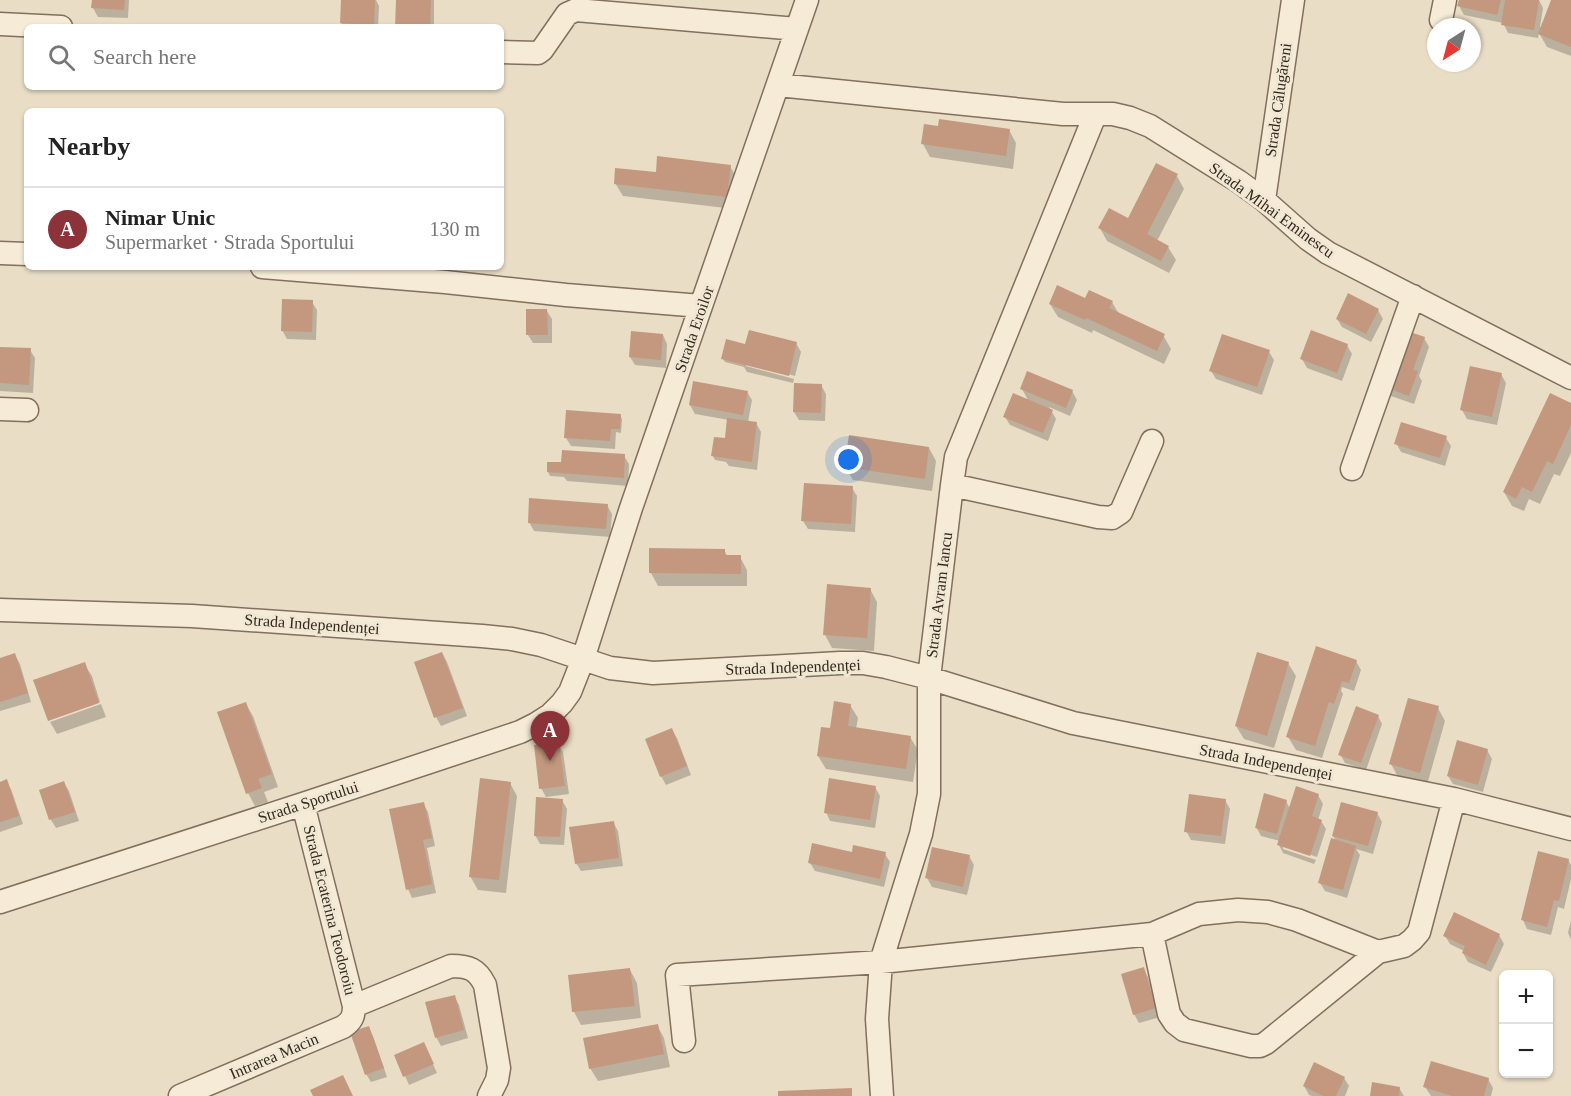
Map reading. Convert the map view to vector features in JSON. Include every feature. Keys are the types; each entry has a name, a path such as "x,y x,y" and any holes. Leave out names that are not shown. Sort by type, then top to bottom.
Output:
{"street":[{"name":"Strada Eroilor","path":"583,658 631,508 807,0"},
{"name":"Strada Călugăreni","path":"1264,200 1293,0"},
{"path":"504,52 538,53 567,14 576,10 797,29"},
{"path":"0,24 24,25"},
{"name":"Strada Mihai Eminescu","path":"778,85 997,108 1063,114 1113,114 1130,118 1150,126 1238,181 1328,253 1571,378"},
{"name":"Strada Avram Iancu","path":"882,1096 877,1019 881,962 917,845 928,794 929,678 956,457 1095,115"},
{"path":"0,253 24,254"},
{"path":"299,270 701,306"},
{"path":"1352,469 1413,296"},
{"path":"0,409 27,410"},
{"path":"952,485 1098,517 1112,518 1121,513 1152,441"},
{"name":"Strada Independenței","path":"0,610 192,616 482,636 541,645 610,668 653,673 863,663 929,678 1073,723 1454,799 1571,829"},
{"name":"Strada Sportului","path":"0,902 520,732 550,715 562,703 570,692 583,658"},
{"path":"1152,934 1169,1014 1174,1023 1184,1030 1251,1046 1260,1046 1378,952 1404,946 1419,932 1454,799"},
{"name":"Strada Ecaterina Teodoroiu","path":"303,804 354,1005 451,966 473,969 481,976 485,985 499,1068 497,1080 489,1096"},
{"path":"684,1041 677,975 881,962 1152,934 1199,914 1238,910 1268,912 1297,920 1378,952"},
{"name":"Intrarea Macin","path":"180,1096 343,1027 350,1023 354,1015 354,1005"}],"building":[{"path":"92,0 125,0 124,10 91,8"},
{"path":"341,0 375,0 374,24 340,23"},
{"path":"396,0 431,0 430,24 395,24"},
{"path":"1459,0 1501,0 1497,15 1457,6"},
{"path":"1505,0 1539,0 1534,30 1501,25"},
{"path":"1551,0 1571,0 1571,47 1538,34"},
{"path":"939,119 1010,129 1006,156 921,144 924,124 938,126"},
{"path":"657,156 731,165 727,197 614,184 615,168 656,172"},
{"path":"1156,163 1178,174 1147,234 1169,246 1161,261 1098,228 1109,208 1128,218"},
{"path":"1057,285 1085,298 1089,290 1113,301 1109,308 1165,334 1157,351 1086,318 1085,320 1049,304"},
{"path":"1348,293 1379,309 1366,334 1336,319"},
{"path":"282,299 313,300 312,332 281,331"},
{"path":"526,309 547,309 548,335 526,335"},
{"path":"749,330 797,342 789,376 721,359 726,339 745,344"},
{"path":"1311,330 1348,344 1337,373 1300,359"},
{"path":"1404,330 1425,337 1413,370 1418,371 1409,396 1384,387"},
{"path":"631,331 663,334 661,360 629,357"},
{"path":"1222,334 1270,350 1257,387 1209,371"},
{"path":"0,347 31,348 29,385 0,383"},
{"path":"1470,366 1502,373 1492,417 1460,410"},
{"path":"1027,371 1073,390 1066,408 1020,389"},
{"path":"693,381 748,391 743,415 689,405"},
{"path":"794,383 822,384 821,413 793,412"},
{"path":"1013,393 1053,410 1043,433 1003,417"},
{"path":"1550,393 1571,403 1571,425 1553,464 1547,461 1532,492 1522,487 1516,499 1503,492"},
{"path":"566,410 621,414 620,429 611,429 610,441 564,438"},
{"path":"727,418 757,422 752,462 711,456 714,437 725,438"},
{"path":"1401,422 1447,436 1440,458 1394,444"},
{"path":"849,435 929,447 925,479 844,467"},
{"path":"562,450 625,454 624,478 547,472 547,462 561,462"},
{"path":"804,483 853,486 851,524 801,521"},
{"path":"529,498 608,504 606,529 528,523"},
{"path":"649,548 725,549 725,555 741,555 741,574 649,573"},
{"path":"827,584 871,588 867,638 823,635"},
{"path":"1316,646 1357,660 1349,683 1342,681 1334,704 1329,702 1315,746 1286,737"},
{"path":"442,652 463,708 434,718 414,662"},
{"path":"1257,652 1289,662 1267,736 1235,726"},
{"path":"15,653 28,693 0,702 0,658"},
{"path":"85,662 99,703 48,721 33,680"},
{"path":"1408,698 1439,706 1420,773 1389,764"},
{"path":"834,701 851,704 848,726 911,736 906,769 817,756 821,727 830,728"},
{"path":"246,702 272,774 258,779 262,788 246,794 217,712"},
{"path":"1356,706 1379,715 1361,763 1338,755"},
{"path":"672,728 687,766 660,777 645,739"},
{"path":"1457,740 1488,749 1478,785 1447,776"},
{"path":"559,742 565,786 539,789 534,745"},
{"path":"480,778 511,782 499,880 469,877"},
{"path":"829,778 876,786 870,820 824,813"},
{"path":"7,779 19,816 0,822 0,782"},
{"path":"64,781 75,812 49,820 39,790"},
{"path":"1296,786 1319,794 1312,816 1322,820 1310,856 1277,845"},
{"path":"1264,793 1287,800 1277,834 1255,828"},
{"path":"1189,794 1226,799 1221,836 1184,832"},
{"path":"536,797 563,799 560,837 534,836"},
{"path":"424,802 432,838 423,840 432,884 406,890 389,809"},
{"path":"1341,802 1378,812 1368,846 1332,836"},
{"path":"614,821 619,858 575,864 569,827"},
{"path":"1331,838 1356,846 1343,890 1318,883"},
{"path":"812,843 852,852 853,845 886,852 880,879 808,863"},
{"path":"932,847 970,855 963,887 925,878"},
{"path":"1538,851 1569,859 1559,901 1554,900 1547,927 1521,920"},
{"path":"1454,912 1500,934 1486,965 1462,953 1465,946 1443,936"},
{"path":"1144,967 1156,1008 1133,1015 1121,974"},
{"path":"630,968 635,1006 572,1012 568,975"},
{"path":"455,995 464,1030 435,1038 425,1002"},
{"path":"658,1024 664,1054 589,1069 583,1038"},
{"path":"369,1026 384,1068 365,1075 350,1032"},
{"path":"424,1042 434,1064 403,1077 394,1055"},
{"path":"1431,1061 1489,1078 1484,1096 1452,1096 1423,1087"},
{"path":"1314,1062 1345,1077 1336,1096 1323,1096 1303,1086"},
{"path":"343,1075 353,1096 313,1096 310,1090"},
{"path":"1372,1082 1400,1087 1399,1096 1370,1096"},
{"path":"852,1088 852,1096 778,1096 778,1091"}],"place":[{"name":"Nimar Unic","path":"550,761"}]}
